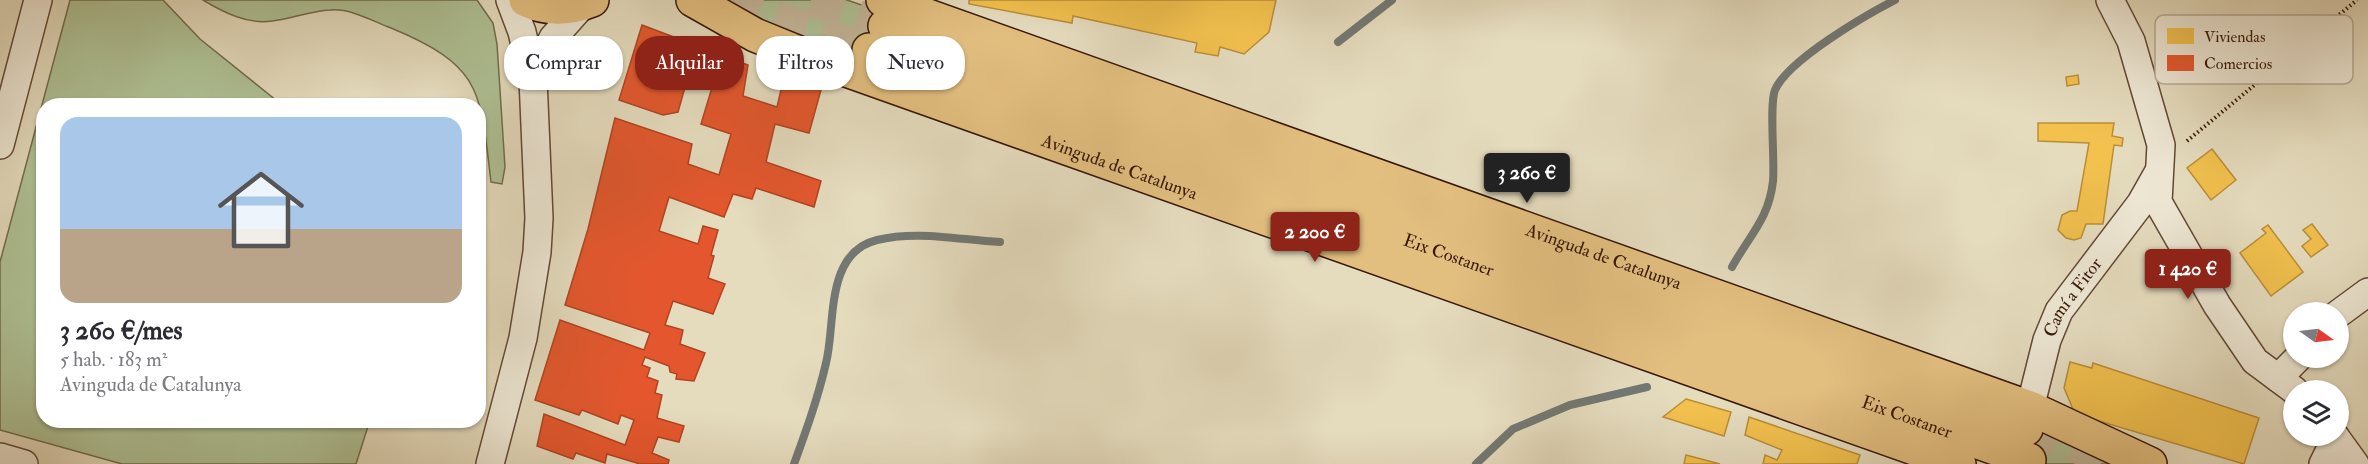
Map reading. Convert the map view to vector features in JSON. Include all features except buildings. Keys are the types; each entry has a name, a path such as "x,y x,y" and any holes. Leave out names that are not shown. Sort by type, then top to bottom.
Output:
{"main road":[{"path":"526,0 556,8 588,2"},
{"name":"Avinguda de Catalunya","path":"693,0 754,35 804,55 1959,464"},
{"name":"Avinguda de Catalunya","path":"879,25 2028,432 2150,464"},
{"name":"Eix Costaner","path":"879,25 2028,432"}],"street":[{"path":"0,146 12,51 38,0"},
{"path":"510,0 523,36"},
{"path":"2110,0 2131,41 2161,145 2158,202 2199,274 2255,361 2283,382"},
{"path":"555,36 588,2"},
{"path":"490,464 523,338 537,252 539,218 533,90"},
{"name":"Camí a Fitor","path":"2028,432 2047,340 2059,311 2141,203 2160,170"},
{"path":"2349,306 2368,292"},
{"path":"2323,464 2331,446"},
{"path":"2342,446 2355,464"},
{"path":"0,457 24,464"}],"path":[{"path":"2340,15 2358,0"},
{"path":"2160,170 2176,148 2202,131 2258,84"}],"green space":[{"path":"70,0 163,0 200,39 273,98 44,98"},
{"path":"203,0 477,0 493,23 497,44 505,167 502,184 491,182 486,141 486,98 477,98 460,69 444,55 391,28 346,11 323,11 263,22 227,13"},
{"path":"727,0 847,0 885,13 878,36 866,36 866,61 854,56 854,36 797,36 775,28"},
{"path":"36,127 36,428 367,428 356,464 122,464 0,430 0,262"},
{"path":"2040,422 2117,464 2025,464"}],"waterway":[{"path":"1338,42 1392,0"},
{"path":"1732,267 1763,217 1771,194 1773,181 1772,108 1775,90 1795,65 1811,52 1895,0"},
{"path":"794,464 823,376 829,347 835,292 848,259 860,247 892,237 938,236 1000,242"},
{"path":"1476,464 1513,429 1570,405 1647,387"}],"tunnel":[{"path":"729,0 866,49"},
{"path":"811,0 885,26"},
{"path":"2026,429 2108,458"}]}
